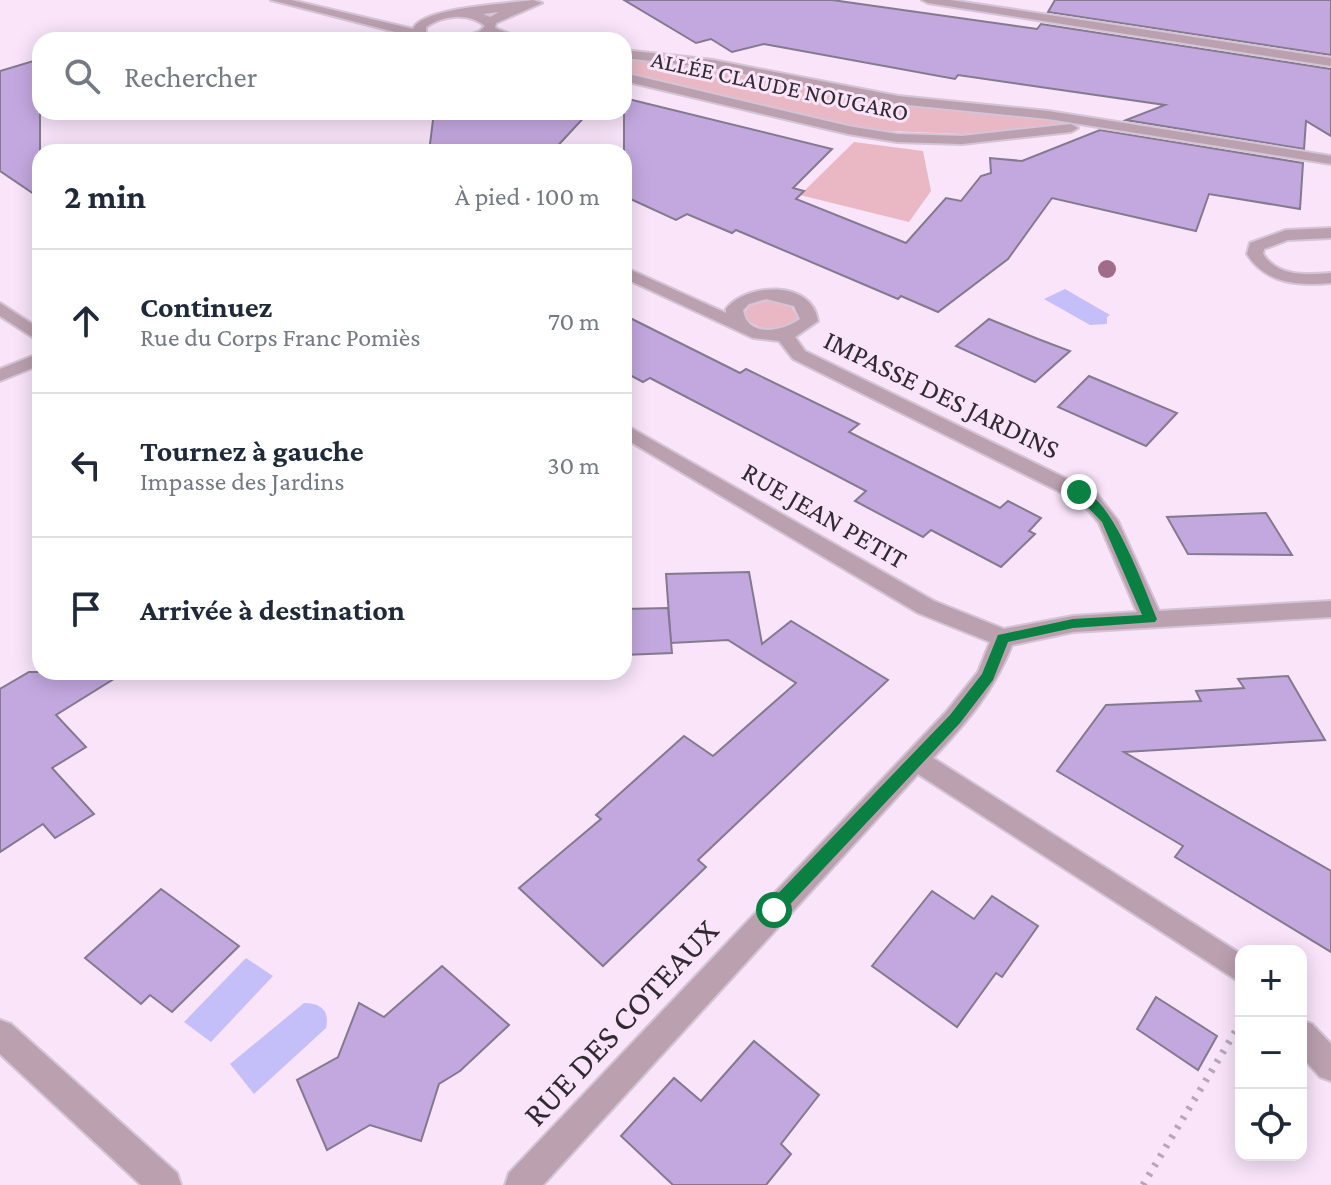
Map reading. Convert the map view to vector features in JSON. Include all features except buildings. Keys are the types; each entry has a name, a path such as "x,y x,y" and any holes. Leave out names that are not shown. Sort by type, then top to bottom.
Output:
{"street":[{"path":"277,0 411,32"},
{"path":"327,0 392,18 435,17 541,2"},
{"path":"928,0 1331,62"},
{"path":"477,32 509,11 541,2"},
{"path":"462,14 482,17 489,26 502,32"},
{"path":"421,32 420,25 435,17"},
{"name":"ALLÉE CLAUDE NOUGARO","path":"632,55 713,64 898,100 1048,115 1331,160"},
{"name":"ALLÉE CLAUDE NOUGARO","path":"632,79 848,130 897,138 962,140 1040,131 1118,128"},
{"path":"1331,233 1286,235 1262,243 1255,250 1262,266 1278,275 1298,279 1331,278"},
{"name":"IMPASSE DES JARDINS","path":"632,276 736,324 761,335 784,335 803,328 809,321 809,313 804,305 780,295 751,296 733,308 732,317 736,324"},
{"path":"0,308 32,331"},
{"name":"IMPASSE DES JARDINS","path":"784,335 799,355 1089,498 1108,521 1151,619"},
{"path":"0,376 32,362"},
{"name":"RUE JEAN PETIT","path":"632,435 926,607 1003,638"},
{"path":"1003,638 1073,624 1331,609"},
{"name":"RUE DES COTEAUX","path":"521,1185 774,910 918,761 988,676 1003,638"},
{"path":"918,761 1235,966"},
{"path":"0,1034 165,1185"},
{"path":"1307,1040 1331,1066"}],"path":[{"path":"1143,1185 1235,1032"}],"shaded area":[{"path":"632,58 729,70 859,97 1058,120 1074,125 963,134 849,126 632,75"},
{"path":"854,142 923,151 931,191 909,222 800,195"},
{"path":"1065,289 1110,315 1107,324 1090,325 1044,299"},
{"path":"770,300 791,306 798,318 786,327 772,330 757,326 745,318 749,306"},
{"path":"246,958 273,976 211,1042 184,1022"},
{"path":"304,1003 323,1009 327,1017 326,1028 254,1094 230,1064"}],"route":[{"path":"774,910 955,719 988,676 1003,638 1073,624 1151,619 1108,521 1099,508 1079,492"}]}
